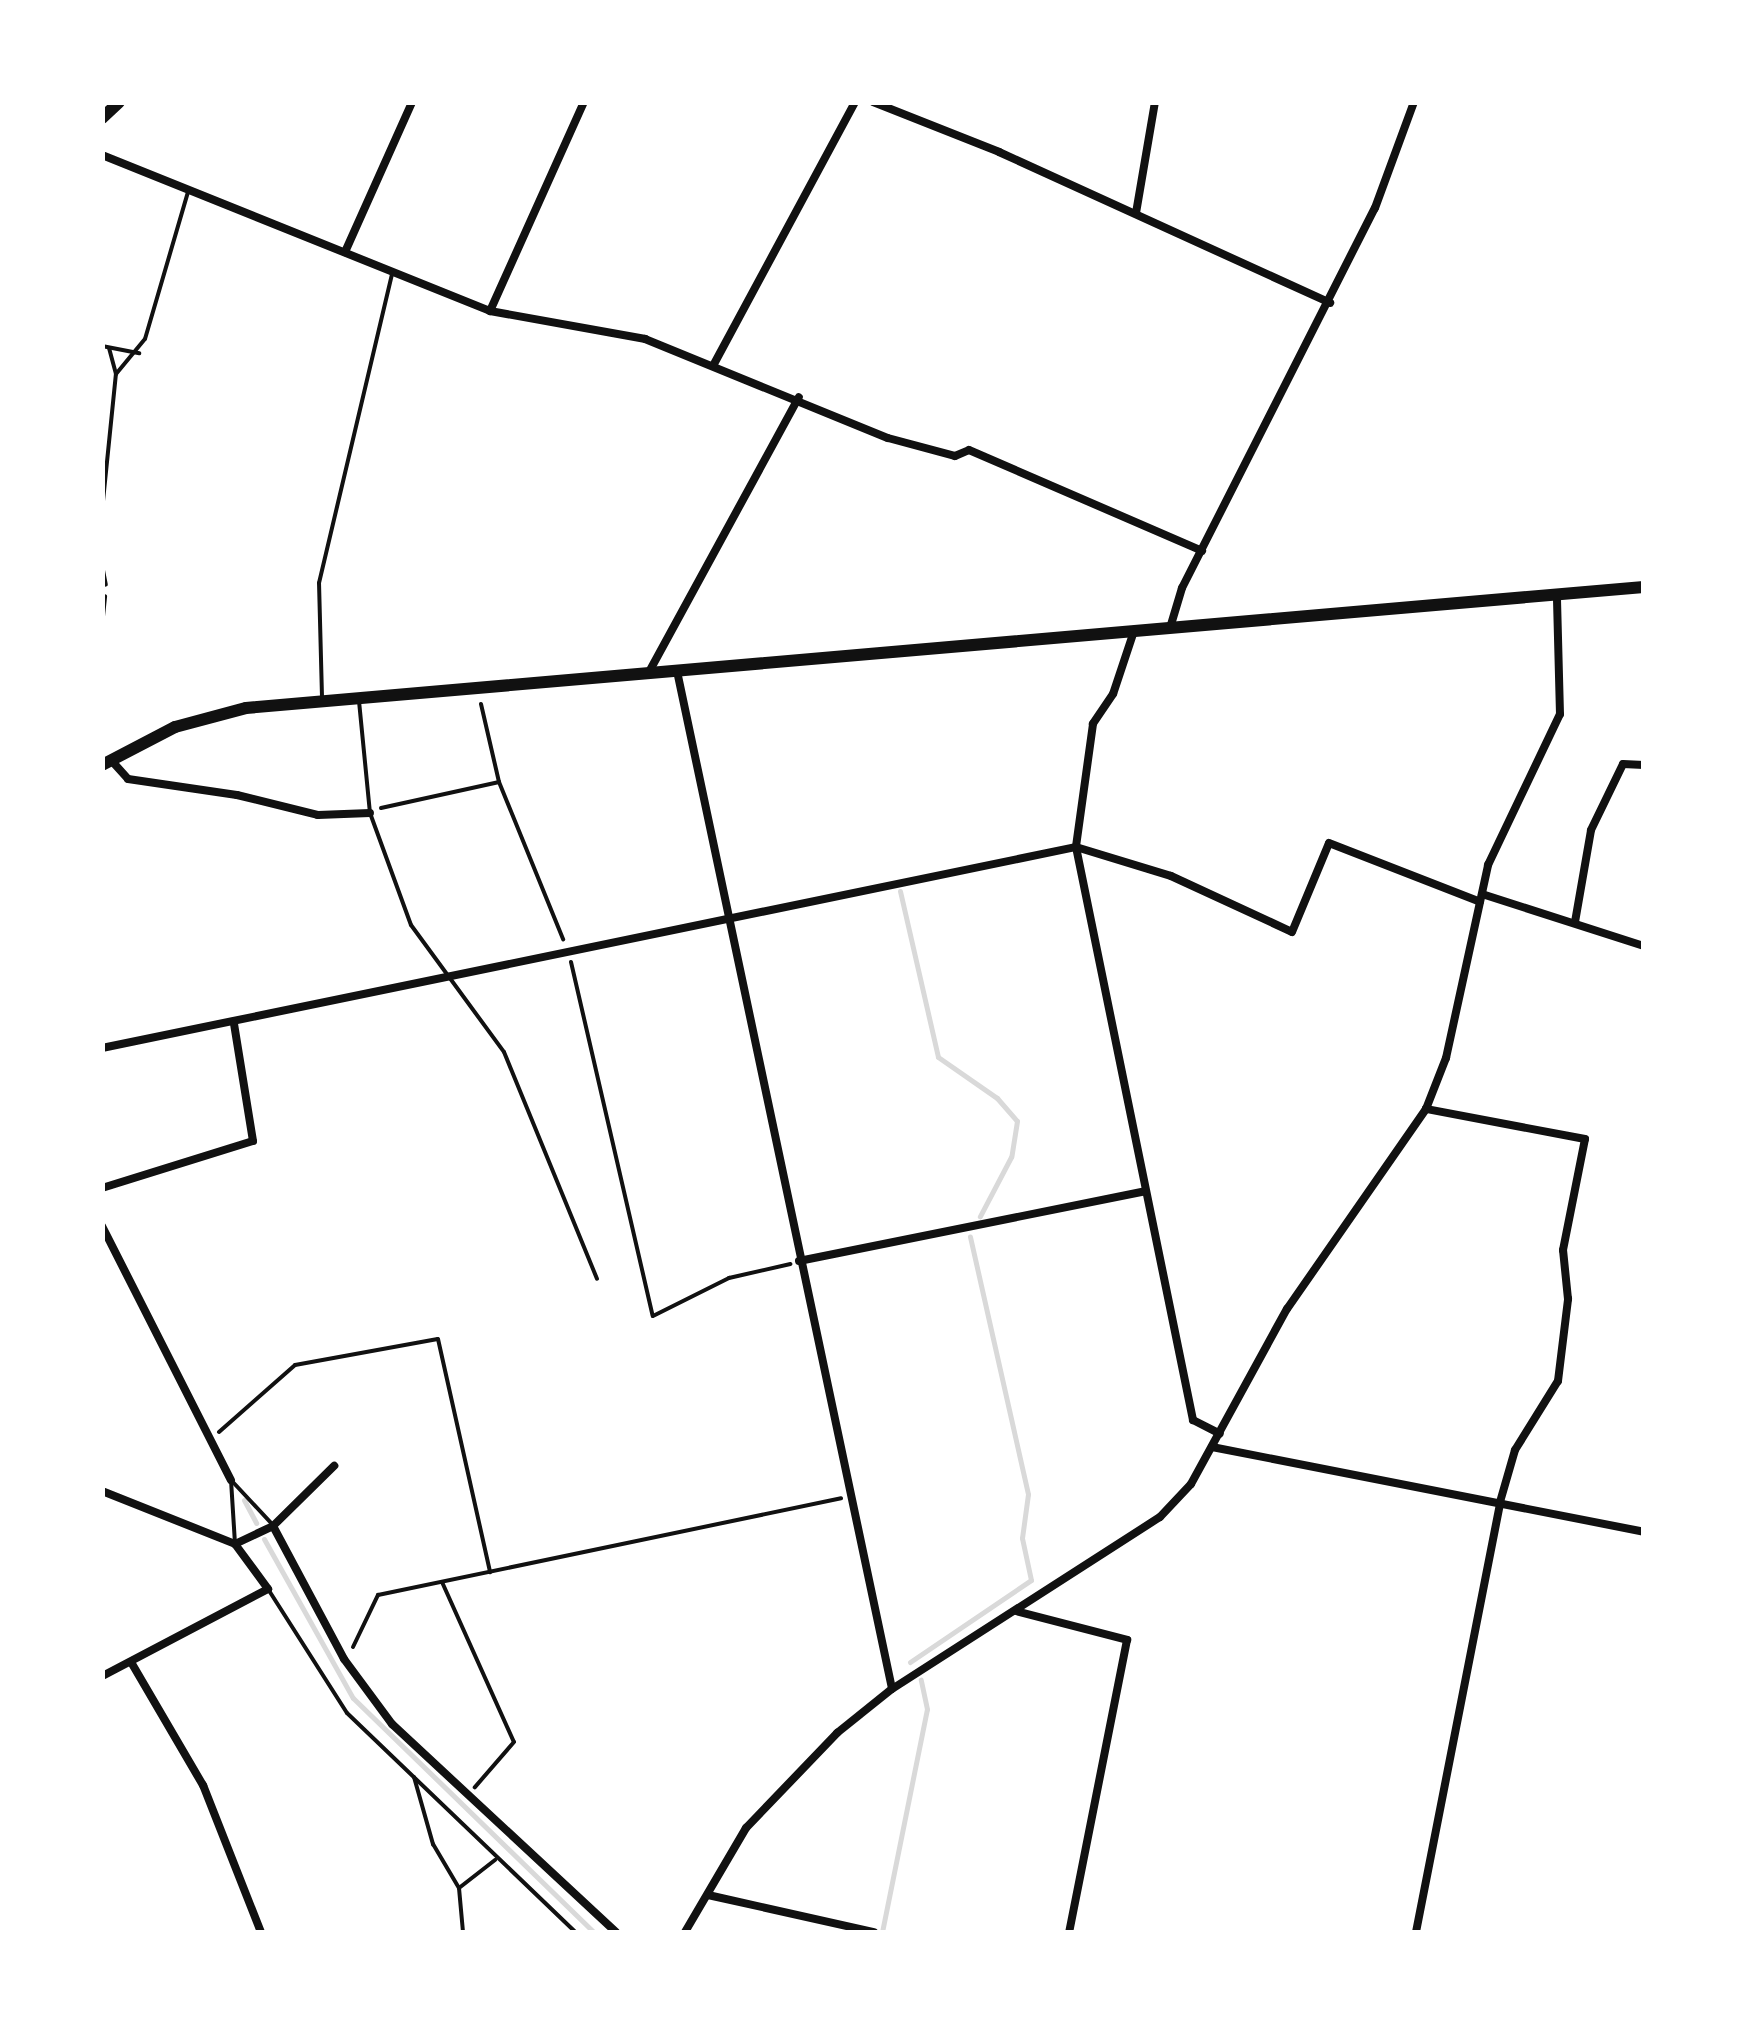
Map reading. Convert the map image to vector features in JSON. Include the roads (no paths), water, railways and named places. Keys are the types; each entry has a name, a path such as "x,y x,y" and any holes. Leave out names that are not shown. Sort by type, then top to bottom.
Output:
{"main road":[{"path":"102,118 118,102"},
{"path":"106,763 198,719 322,701 1644,588"}],"street":[{"path":"345,252 412,102"},
{"path":"490,311 584,102"},
{"path":"714,364 855,102"},
{"path":"873,102 1136,213 1330,303"},
{"path":"1136,213 1155,102"},
{"path":"1170,628 1202,550 1330,303 1414,102"},
{"path":"102,155 490,311 645,339 933,452 955,456 969,450 1202,550"},
{"path":"648,672 798,397"},
{"path":"685,1932 762,1809 837,1733 892,1689 1160,1517 1192,1484 1287,1310 1426,1109 1446,1058 1488,865 1560,714 1557,596"},
{"path":"1134,631 1112,694 1093,724 1076,847 1193,1420 1220,1434"},
{"path":"676,670 892,1689"},
{"path":"106,763 128,779 237,795 318,815 370,813"},
{"path":"1575,922 1592,830 1622,764 1644,766"},
{"path":"102,1048 570,955 726,917 1076,847 1171,876 1292,932 1328,843 1481,898 1575,922 1644,946"},
{"path":"102,1188 253,1141 234,1024"},
{"path":"1416,1932 1500,1502 1515,1450 1558,1381 1568,1299 1563,1250 1585,1140 1426,1109"},
{"path":"799,1261 1146,1190"},
{"path":"102,1226 231,1480"},
{"path":"1212,1448 1644,1532"},
{"path":"235,1544 273,1526 334,1466"},
{"path":"102,1491 235,1544 268,1589 102,1676"},
{"path":"273,1526 344,1659 392,1724 465,1798 616,1932"},
{"path":"1016,1611 1127,1640 1069,1932"},
{"path":"132,1662 204,1785 261,1932"},
{"path":"708,1895 874,1932"}],"lane":[{"path":"116,374 140,353 190,188"},
{"path":"322,701 319,583 394,271"},
{"path":"106,347 140,353"},
{"path":"102,511 116,374 106,347"},
{"path":"102,565 106,585"},
{"path":"358,698 370,813 412,925 504,1052 532,1107 560,1200 596,1279"},
{"path":"231,1480 273,1526"},
{"path":"231,1480 235,1544"},
{"path":"268,1589 326,1688 495,1860 575,1932"},
{"path":"414,1777 432,1844 459,1888 463,1932"},
{"path":"459,1888 495,1860"}],"waterway":[{"path":"900,891 938,1057 997,1098 1017,1121 1011,1157 980,1216"},
{"path":"910,1662 1031,1580 1022,1538 1028,1494 970,1236"},
{"path":"244,1500 256,1523"},
{"path":"264,1539 353,1698 594,1932"},
{"path":"882,1932 927,1709 921,1680"}]}
